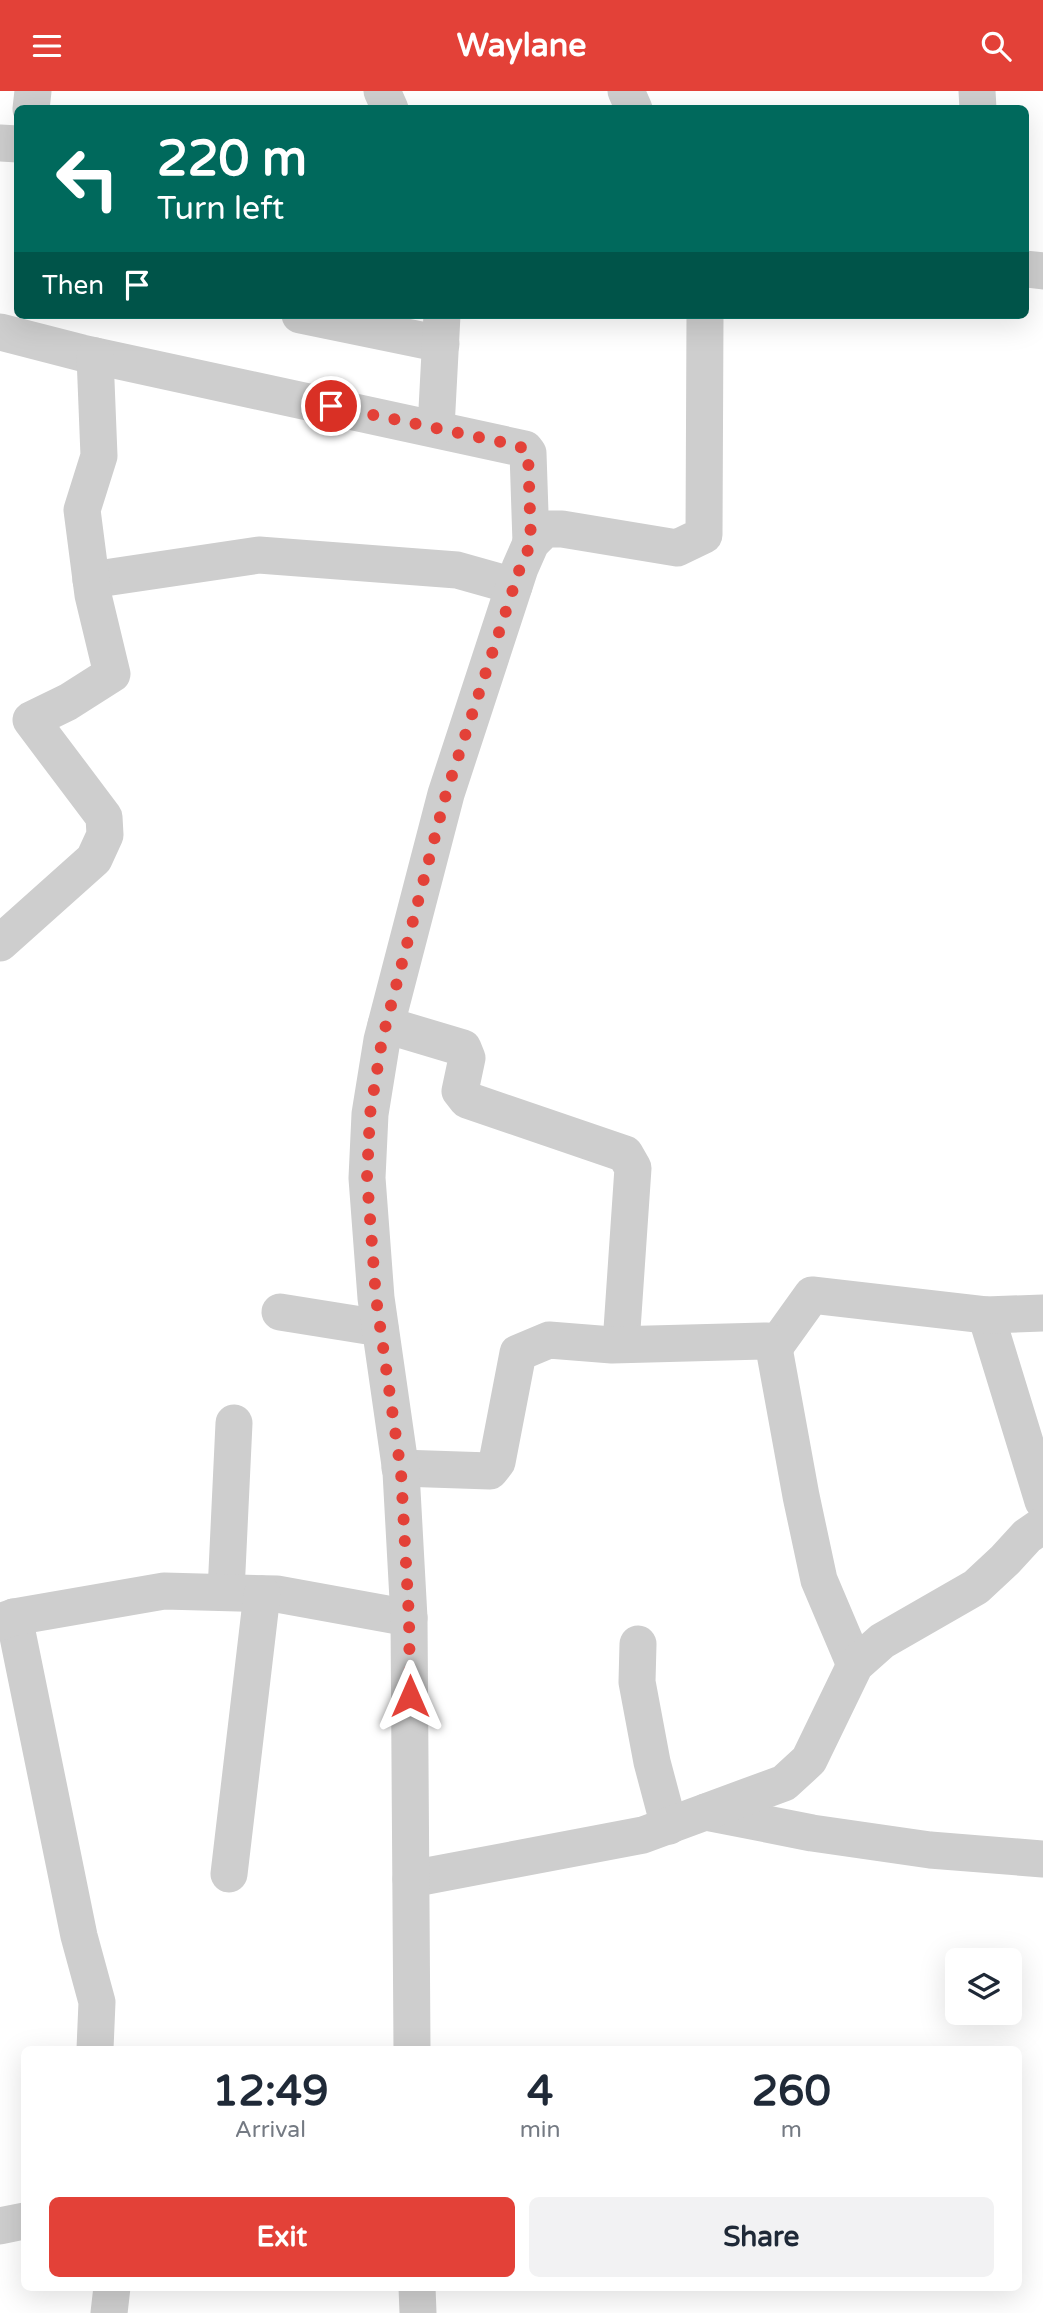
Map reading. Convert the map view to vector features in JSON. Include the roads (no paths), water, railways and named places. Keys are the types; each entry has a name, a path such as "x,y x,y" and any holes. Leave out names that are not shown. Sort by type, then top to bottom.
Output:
{"street":[{"path":"340,319 441,329 436,428"},
{"path":"412,2046 409,1618 400,1468 380,1328 367,1178 370,1114 386,1025 446,794 514,586 531,543 545,529 562,529 677,548 704,535 705,319"},
{"path":"0,332 95,356 525,449 528,453 531,543"},
{"path":"0,943 94,859 105,835 104,817 31,720 68,702 112,674 91,580 82,510 99,456 95,356"},
{"path":"91,580 259,555 457,570 514,586"},
{"path":"386,1025 463,1048 467,1058 460,1091 467,1100 625,1154 633,1168 621,1344"},
{"path":"774,1348 812,1295 986,1315 1043,1313"},
{"path":"281,1312 380,1328"},
{"path":"986,1315 1043,1501"},
{"path":"400,1468 490,1471 497,1462 519,1353 549,1340 621,1344 767,1341 774,1348 819,1580 855,1665"},
{"path":"226,1592 234,1423"},
{"path":"411,1879 643,1835 785,1783 809,1760 855,1665 882,1641 976,1587 1027,1536 1043,1525"},
{"path":"95,2046 97,2002 79,1936 7,1620 164,1591 277,1594 409,1618"},
{"path":"229,1874 262,1594"},
{"path":"638,1644 637,1682 652,1762 669,1826"},
{"path":"706,1812 812,1833 930,1850 1043,1859"},
{"path":"0,2226 21,2222"},
{"path":"109,2313 112,2291"},
{"path":"416,2291 418,2313"}]}
